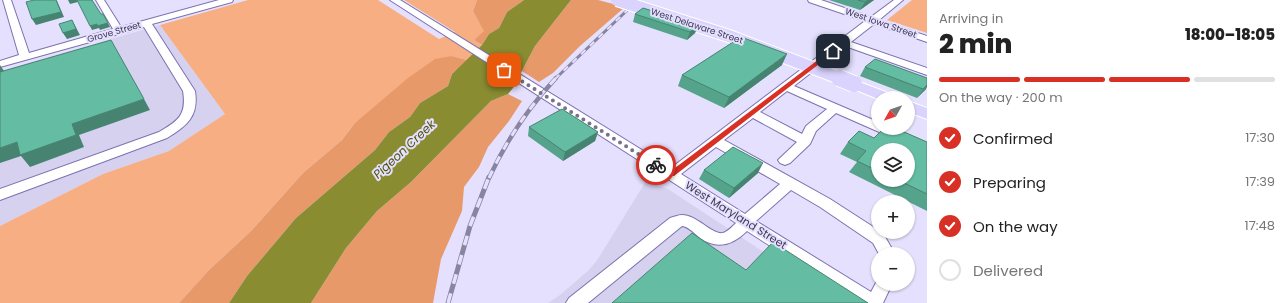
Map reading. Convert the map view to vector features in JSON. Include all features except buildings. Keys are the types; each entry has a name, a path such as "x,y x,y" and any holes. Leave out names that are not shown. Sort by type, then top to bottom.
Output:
{"main road":[{"name":"West Delaware Street","path":"617,0 732,37 871,91"},
{"path":"915,109 927,114"}],"street":[{"path":"7,0 25,57"},
{"path":"100,0 119,30"},
{"path":"194,0 201,8"},
{"name":"Grove Street","path":"0,64 228,0"},
{"name":"West Maryland Street","path":"394,0 672,174 874,303"},
{"name":"West Iowa Street","path":"812,0 927,39"},
{"path":"672,174 845,43 899,0"},
{"path":"0,195 163,135 173,129 187,116 192,102 189,91 147,23"},
{"path":"845,43 927,72"},
{"path":"787,87 871,124"},
{"path":"785,160 806,141 810,129 835,108"},
{"path":"752,113 806,141"},
{"path":"896,135 927,149"},
{"path":"716,141 825,203 878,238 884,247"},
{"path":"575,303 675,222 681,219 688,221 708,234 723,239 728,237 747,222 757,210 790,183"},
{"path":"874,303 880,291"}],"shaded area":[{"path":"248,0 378,0 439,39 455,32 404,0 477,0 473,11 485,31 474,40 482,45 467,60 452,56 355,123 342,140 303,173 251,231 209,270 179,303 0,303 0,226 103,174 169,151 225,114 160,25"},
{"path":"477,0 524,0 507,12 499,28 489,34 482,45 474,40 484,31 473,11"},
{"path":"571,0 598,0 625,7 580,46 553,73 539,82 522,71 535,46"},
{"path":"912,0 927,0 927,33 887,20"},
{"path":"160,25 225,114 169,151 103,174 0,226 0,71"},
{"path":"452,56 467,60 452,74 448,86 420,103 410,117 389,132 375,150 296,218 247,276 229,303 179,303 209,270 251,231 303,173 342,140 355,123 408,78 435,59"},
{"path":"508,94 522,101 509,121 488,147 479,167 464,187 462,211 441,259 433,303 311,303 346,248 377,211 411,182 491,101"},
{"path":"646,181 668,189 841,303 548,303 560,295 589,270 598,259"}],"water":[{"name":"Pigeon Creek","path":"524,0 571,0 535,46 513,88 508,94 491,101 411,182 377,211 346,248 311,303 229,303 247,276 296,218 375,150 389,132 410,117 420,103 448,86 452,74 482,45 489,34 499,28 507,12"}],"railway":[{"path":"556,78 638,0"},
{"path":"489,178 518,125 556,78"},
{"path":"448,303 470,226 489,177"}],"way so far":[{"path":"504,70 656,165"}],"route":[{"path":"656,165 672,174 833,51"}]}
